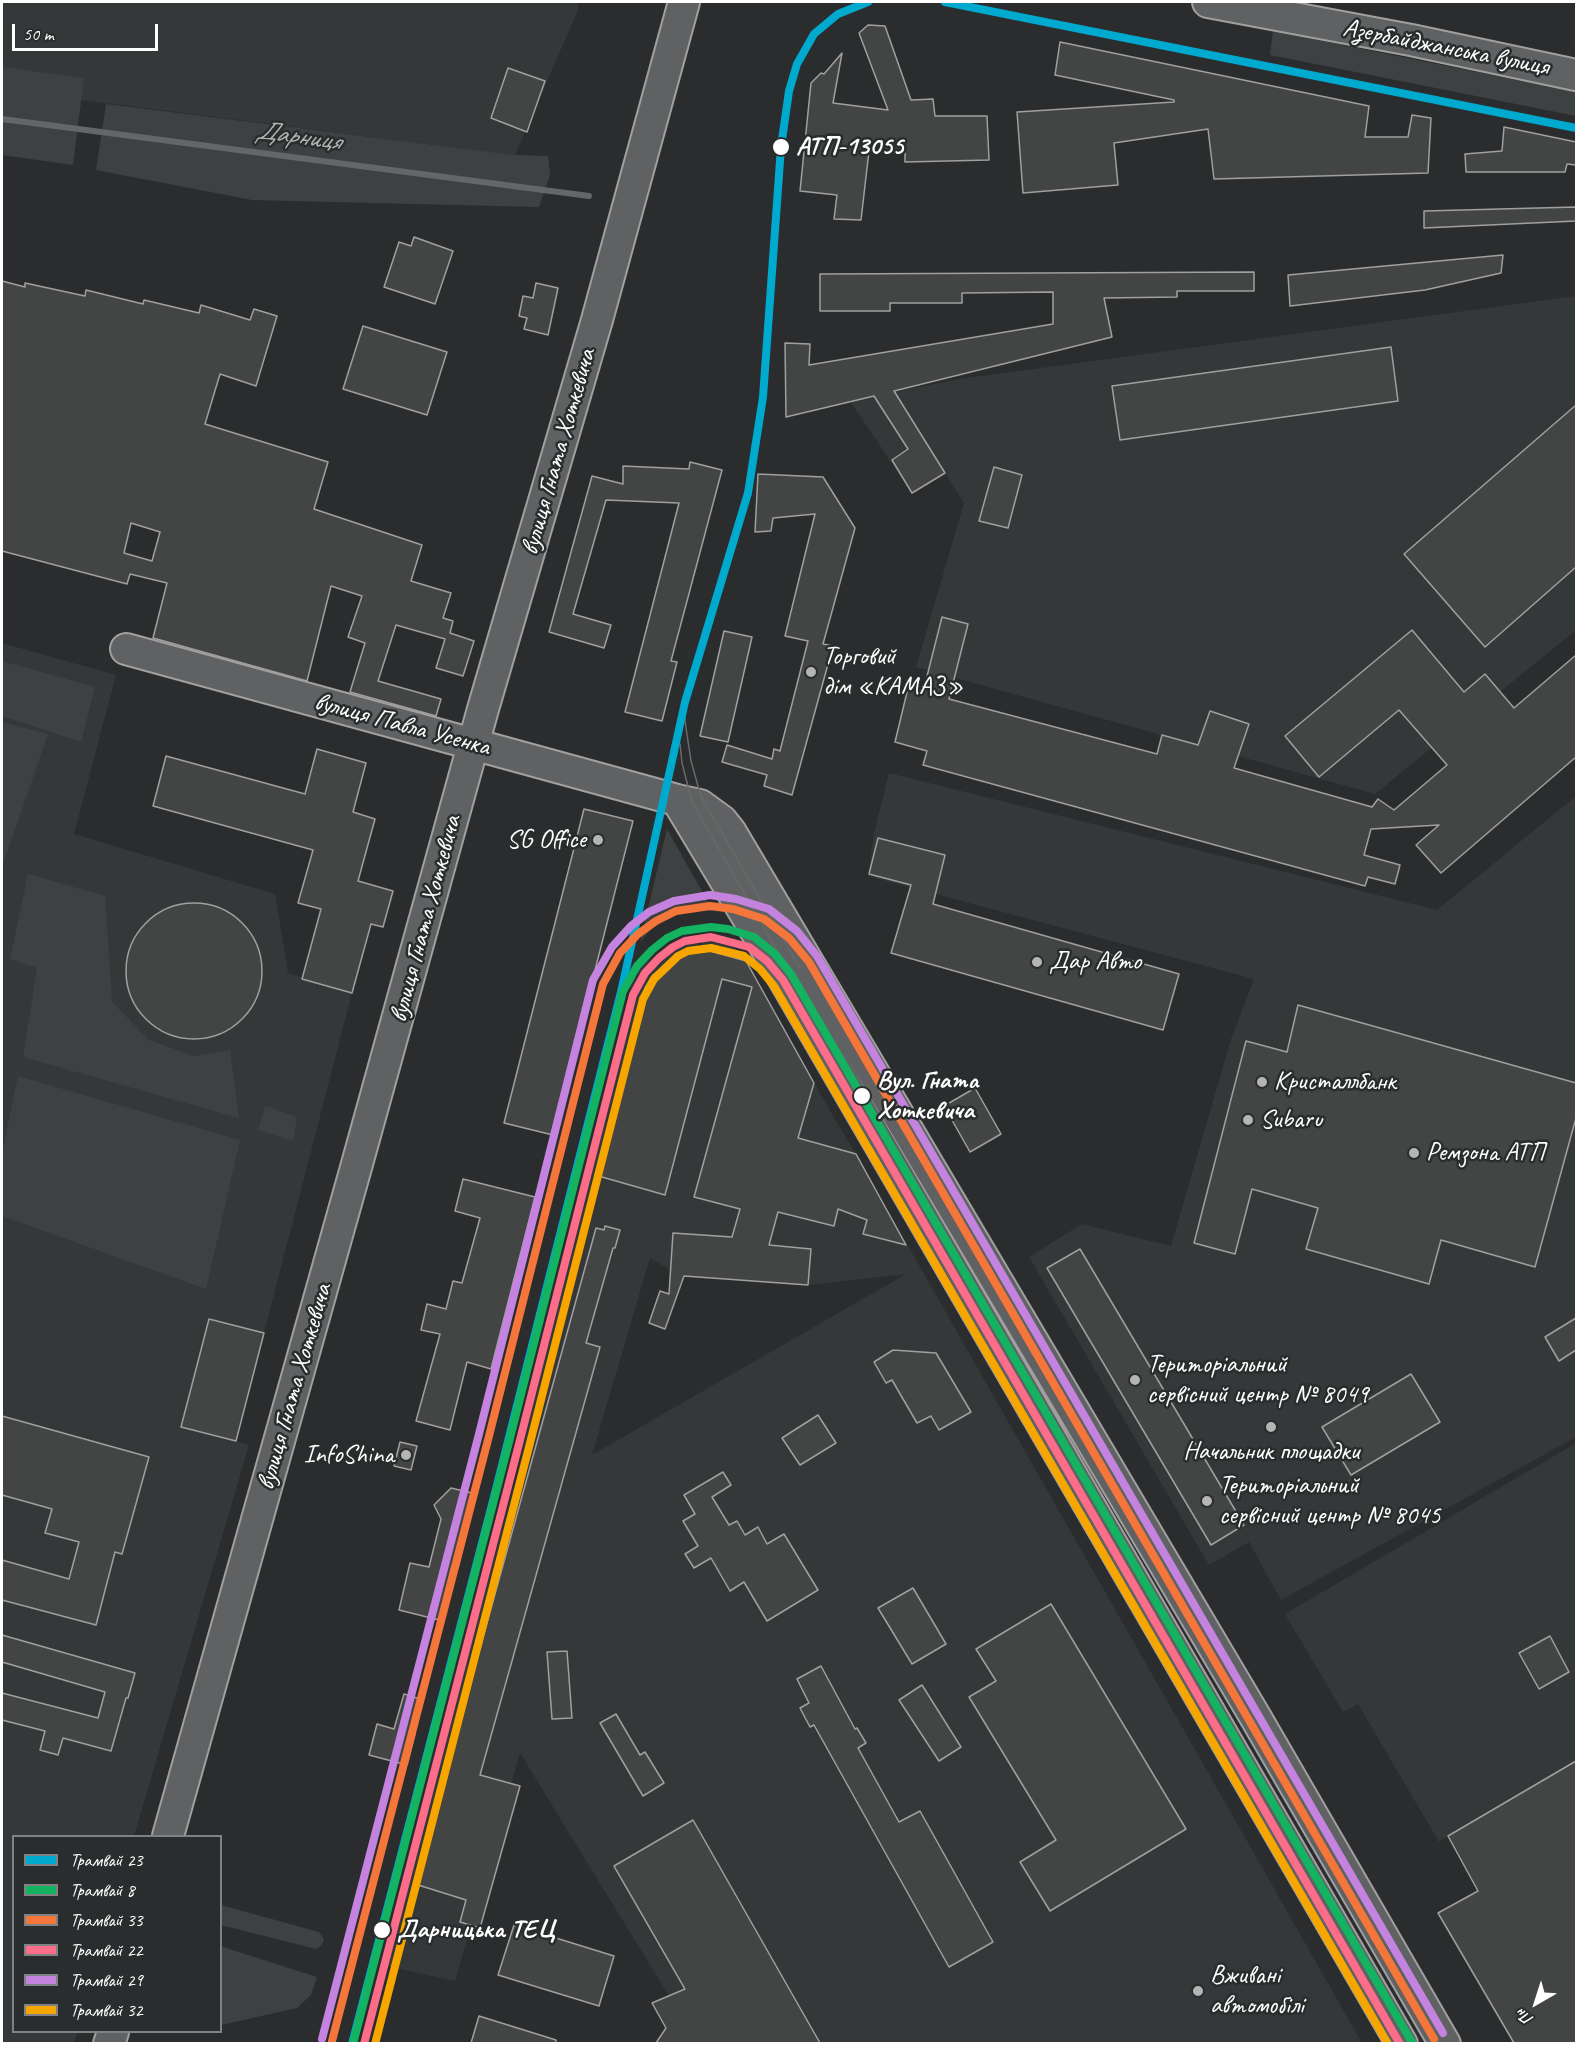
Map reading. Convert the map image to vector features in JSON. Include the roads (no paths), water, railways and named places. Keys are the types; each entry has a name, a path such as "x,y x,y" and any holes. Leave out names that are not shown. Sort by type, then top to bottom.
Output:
{"street":[{"name":"вулиця Гната Хоткевича","path":"168,1835 474,745 591,342 684,2"},
{"name":"Азербайджанська вулиця","path":"1208,2 1411,40 1576,75"},
{"name":"вулиця Павла Усенка","path":"126,649 677,800 700,804 730,831 1253,1713 1445,2043"},
{"path":"677,800 780,973 1402,2043"}],"waterway":[{"name":"Дарниця","path":"2,119 589,196"}],"tram line":[{"name":"23","path":"352,2044 496,1489 621,992 685,702 748,493 763,397 781,147 789,91 797,64 814,34 838,14 868,2"},
{"name":"23","path":"945,2 1576,128"},
{"path":"685,702 685,721 691,761 701,797 800,968"},
{"path":"680,744 682,763 692,802 783,961"},
{"name":"29","path":"322,2039 479,1434 593,980 612,947 631,926 649,912 674,901 710,895 736,899 769,909 797,931 817,956 1443,2033"},
{"name":"33","path":"332,2041 489,1436 603,984 620,953 638,934 656,921 676,911 710,906 733,909 764,919 789,938 809,962 1434,2039"},
{"name":"8","path":"353,2044 623,991 637,966 667,938 682,931 711,927 728,929 754,937 775,954 791,974 1413,2044"},
{"name":"22","path":"364,2044 633,995 645,973 673,947 685,941 711,937 749,947 767,961 783,980 1400,2044"},
{"name":"32","path":"375,2044 643,999 654,979 678,956 688,951 711,948 744,956 760,969 774,986 1388,2044"}],"place":[{"name":"АТП-13055","path":"781,147"},
{"name":"Торговий дім «КАМАЗ»","path":"811,672"},
{"name":"SG Office","path":"598,840"},
{"name":"Дар Авто","path":"1037,962"},
{"name":"Кристаллбанк","path":"1262,1082"},
{"name":"Вул. Гната Хоткевича","path":"862,1096"},
{"name":"Subaru","path":"1248,1120"},
{"name":"Ремзона АТП","path":"1414,1153"},
{"name":"Територіальний сервісний центр № 8049","path":"1135,1380"},
{"name":"Начальник площадки","path":"1271,1427"},
{"name":"InfoShina","path":"406,1455"},
{"name":"Територіальний сервісний центр № 8045","path":"1207,1501"},
{"name":"Дарницька ТЕЦ","path":"382,1930"},
{"name":"Вживані автомобілі","path":"1198,1991"}]}
